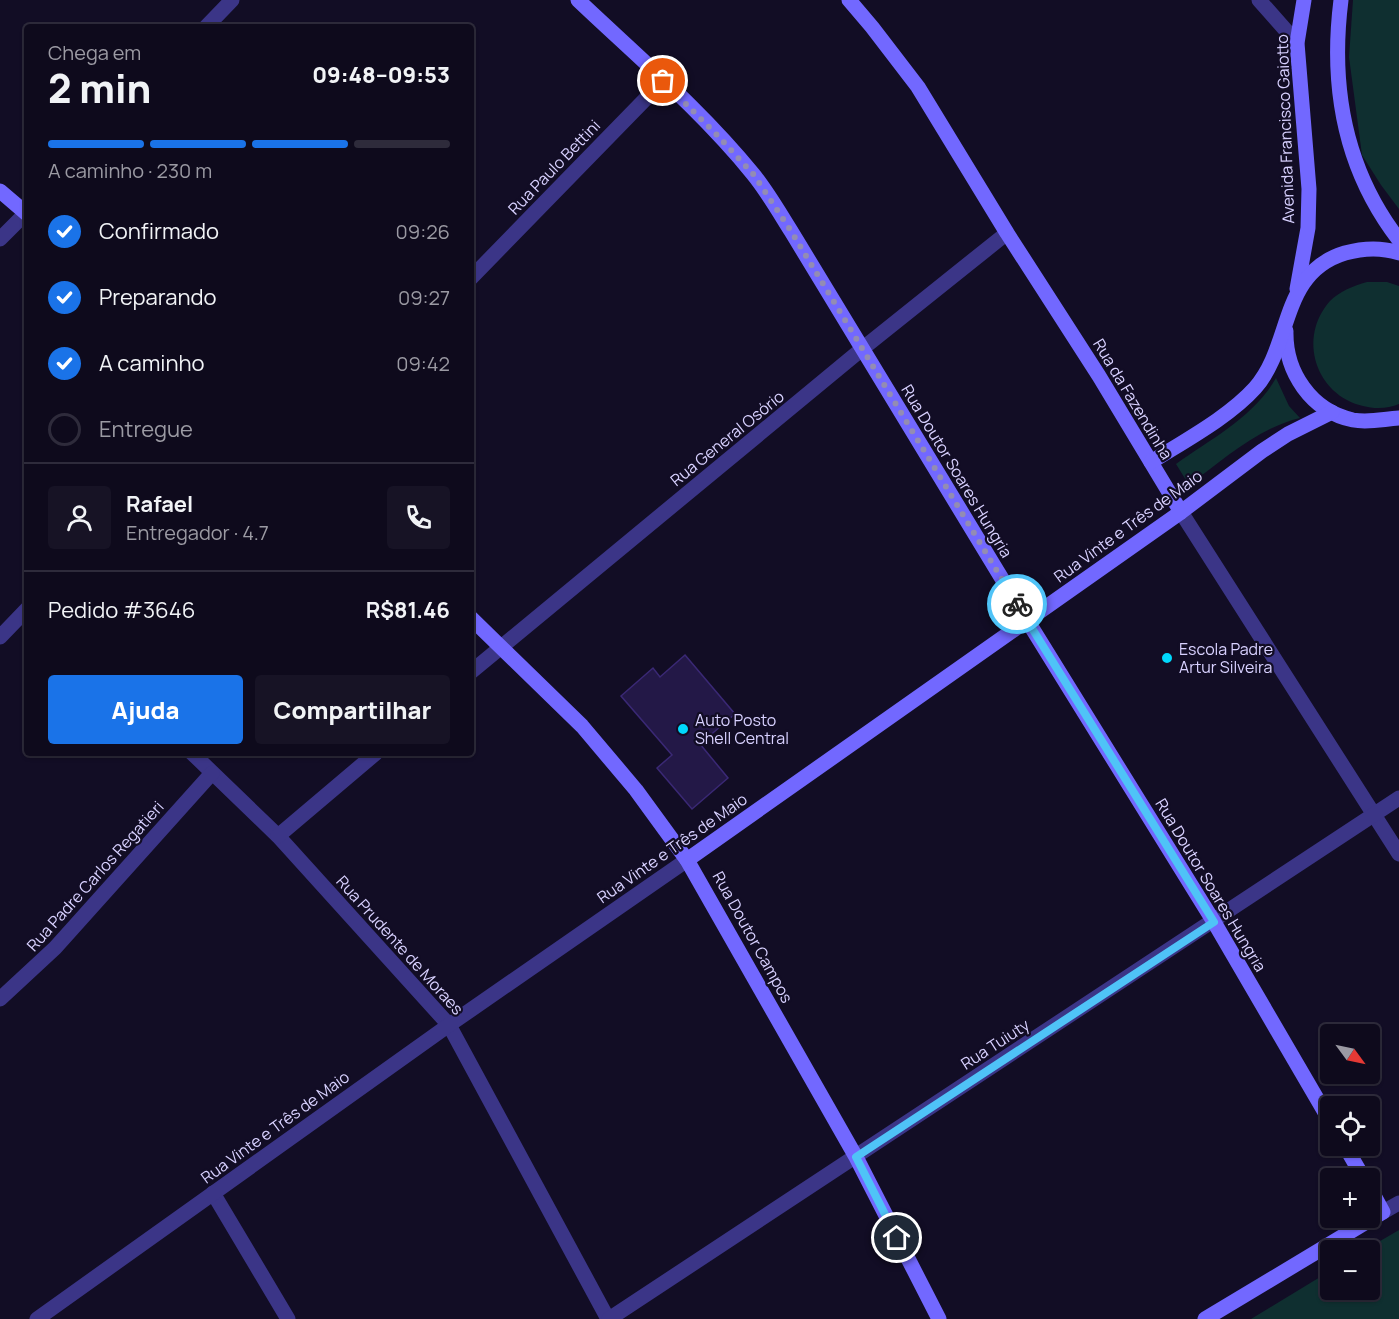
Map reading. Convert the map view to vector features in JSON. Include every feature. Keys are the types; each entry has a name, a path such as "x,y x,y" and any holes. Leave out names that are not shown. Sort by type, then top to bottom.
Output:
{"main road":[{"name":"Rua Doutor Soares Hungria","path":"578,0 663,81 754,175 791,231 1027,620 1214,922 1320,1104"},
{"name":"Rua da Fazendinha","path":"849,0 918,87 1007,233 1099,376 1181,512"},
{"name":"Avenida Francisco Gaiotto","path":"1296,293 1308,228 1309,189 1297,42 1304,0"},
{"path":"1341,0 1337,33 1338,74 1346,129 1364,184 1377,209 1399,240"},
{"path":"0,191 24,211"},
{"path":"1151,462 1233,408 1256,387 1271,363 1296,293 1313,272 1335,257 1360,249 1387,249 1399,253"},
{"path":"1286,323 1286,344 1291,365 1300,385 1314,400 1332,412 1352,420 1374,422 1398,418"},
{"name":"Rua Vinte e Três de Maio","path":"687,860 1181,512 1262,451 1288,434 1332,412"},
{"name":"Rua Doutor Campos","path":"474,621 582,726 636,790 687,860 856,1157 939,1319"},
{"path":"1205,1319 1383,1212 1380,1206"}],"street":[{"path":"209,24 232,0"},
{"path":"1259,0 1297,42"},
{"name":"Rua Paulo Bettini","path":"474,275 663,81"},
{"path":"0,239 24,216"},
{"name":"Rua General Osório","path":"474,669 862,349 1007,233"},
{"name":"Rua da Fazendinha","path":"1181,512 1399,854"},
{"path":"0,637 24,612"},
{"name":"Rua Prudente de Moraes","path":"195,756 278,836 449,1025 609,1319"},
{"path":"278,836 372,756"},
{"name":"Rua Padre Carlos Regatieri","path":"0,999 55,948 212,773"},
{"name":"Rua Tuiuty","path":"609,1319 1399,798"},
{"name":"Rua Vinte e Três de Maio","path":"37,1319 449,1025 687,860"},
{"path":"213,1193 288,1319"},
{"path":"1383,1212 1399,1203"}],"green space":[{"path":"1353,0 1399,0 1399,209 1362,155 1349,57"},
{"path":"1367,282 1387,282 1399,286 1399,404 1386,408 1363,406 1347,400 1333,390 1323,378 1316,363 1315,331 1320,316 1338,294"},
{"path":"1276,378 1289,406 1300,418 1255,437 1189,485 1176,464 1244,416 1267,392"},
{"path":"1399,1230 1399,1319 1251,1319 1320,1277 1320,1300 1380,1300 1380,1241"}],"building":[{"name":"Auto Posto Shell Central","path":"685,655 735,714 700,744 728,778 692,809 657,768 672,755 621,696 653,668 660,677"}],"way so far":[{"path":"663,81 754,175 791,231 1017,604"}],"place":[{"name":"Escola Padre Artur Silveira","path":"1167,658"},
{"name":"Auto Posto Shell Central","path":"683,729"}],"route":[{"path":"897,1238 856,1157 1214,922 1017,604"}]}
